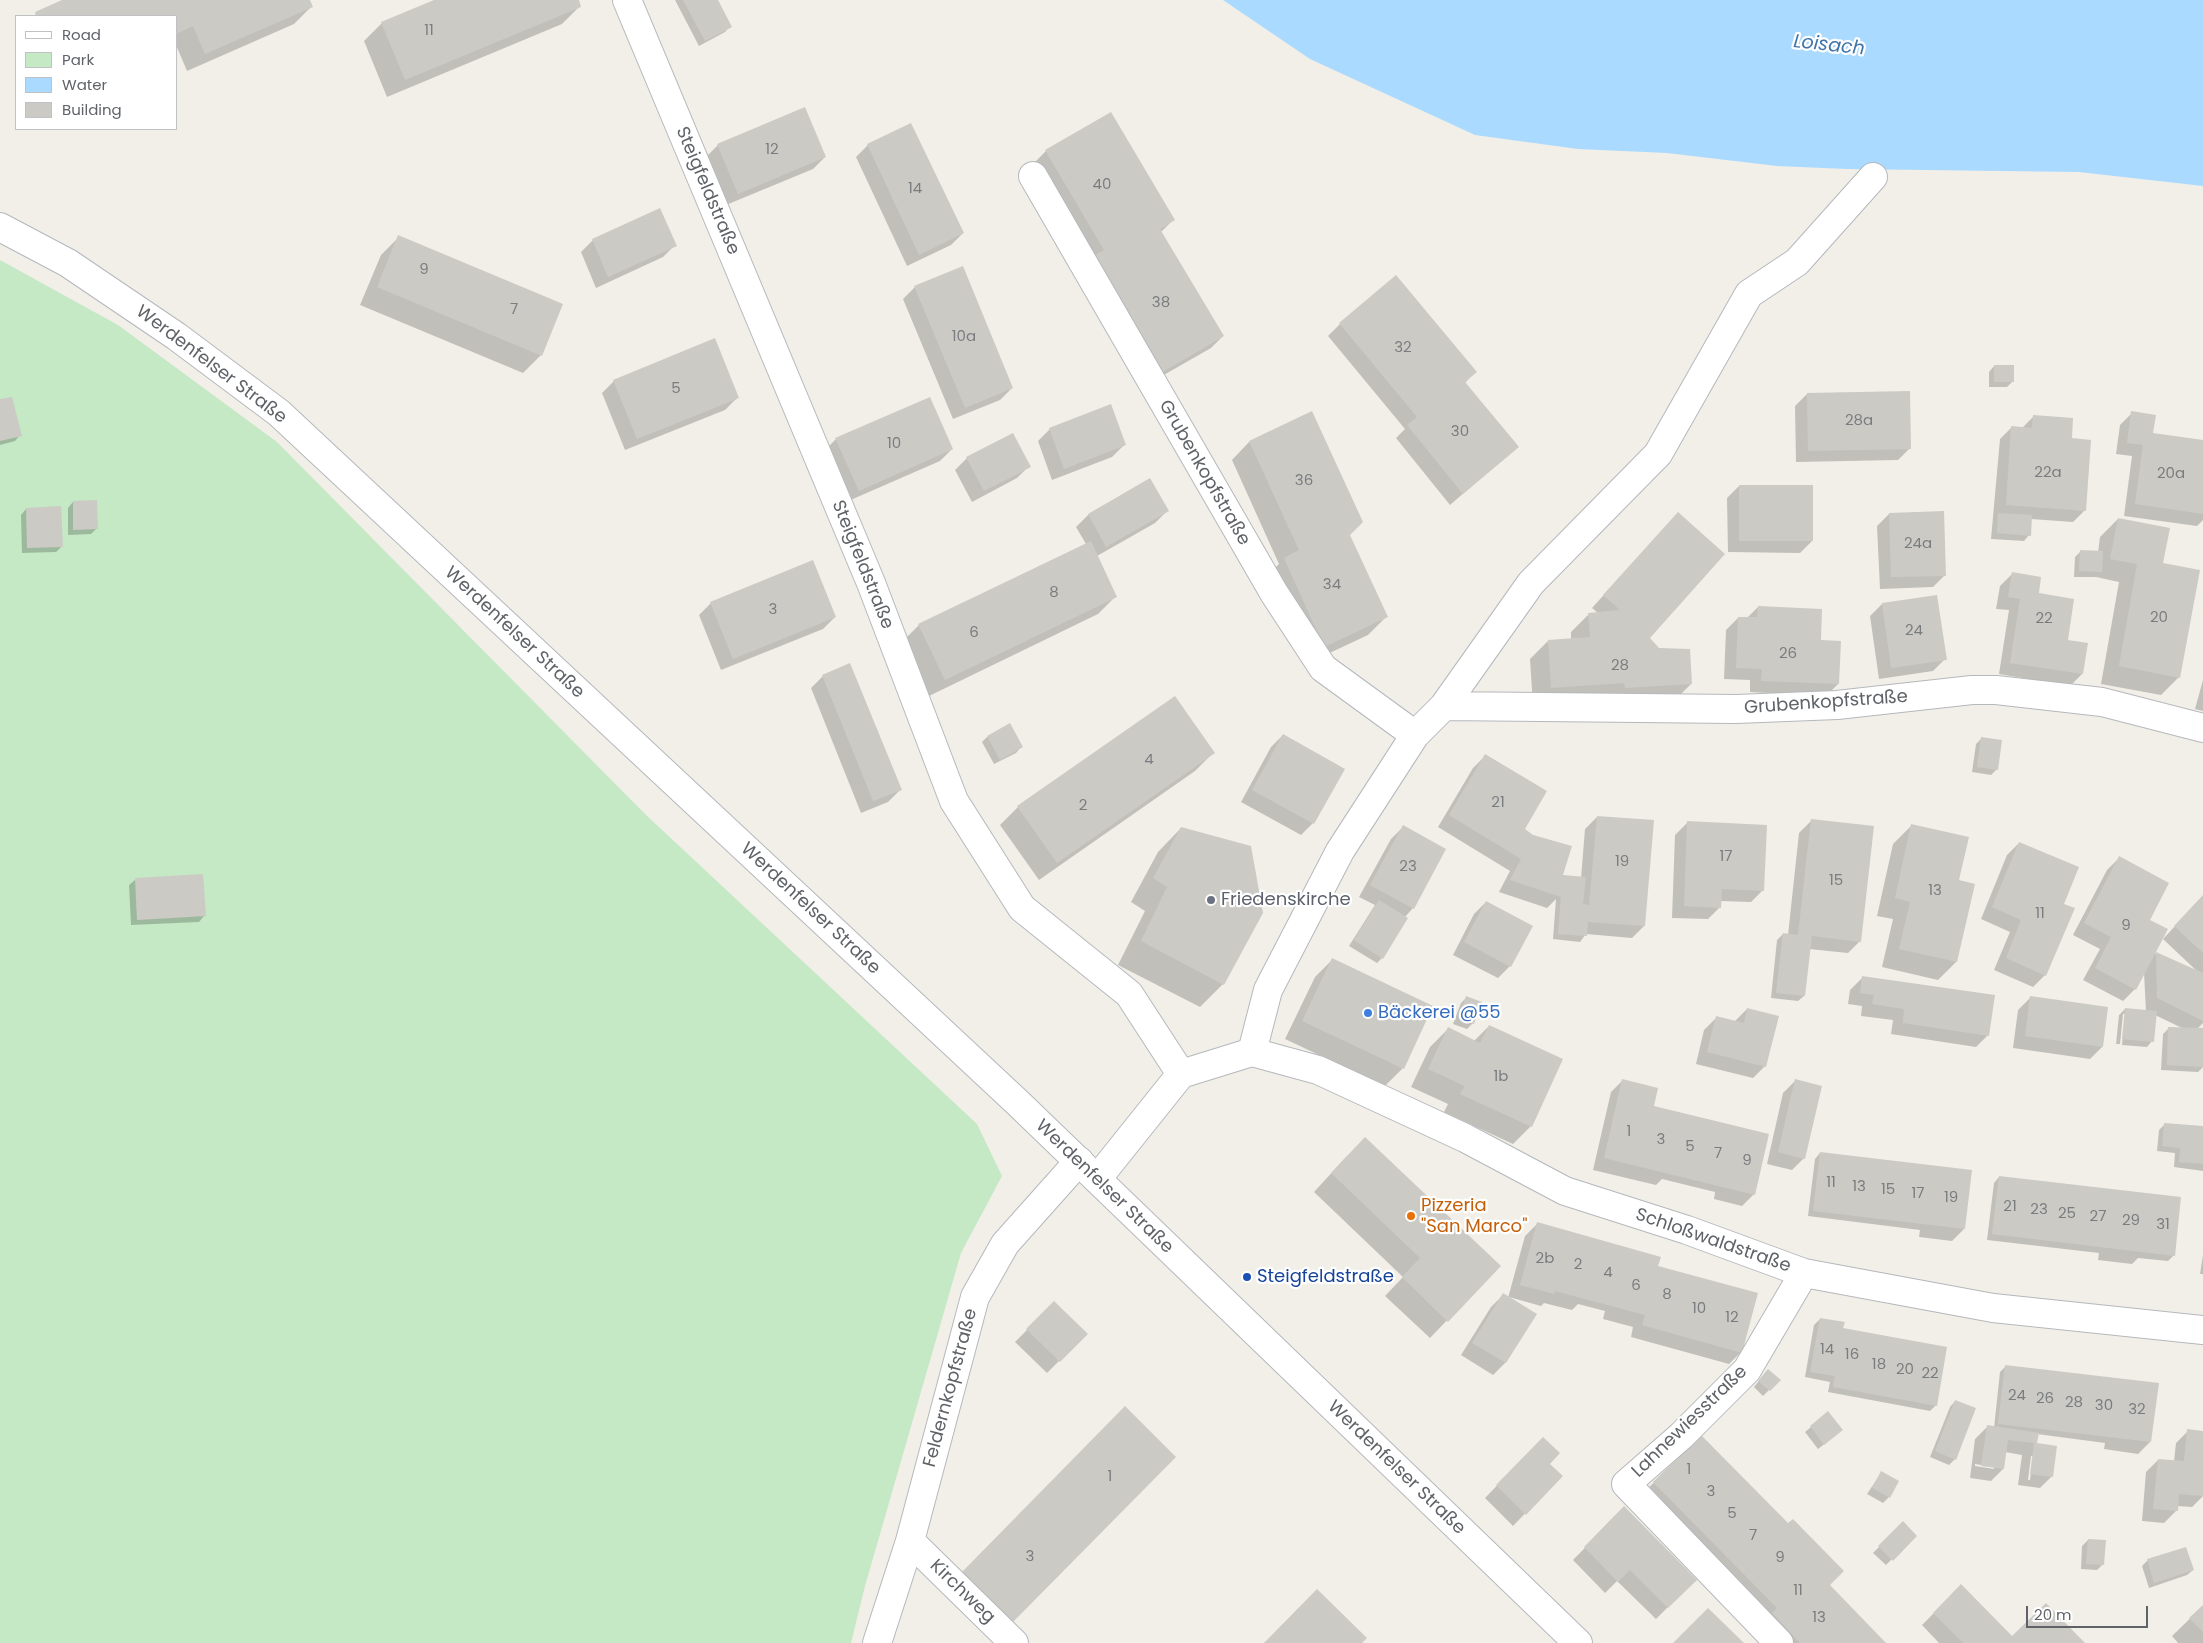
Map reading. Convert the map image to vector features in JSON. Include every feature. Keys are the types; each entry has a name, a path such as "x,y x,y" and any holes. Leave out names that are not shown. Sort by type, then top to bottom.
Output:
{"street":[{"name":"Steigfeldstraße","path":"627,0 870,582 954,801 1022,908 1129,994 1181,1074"},
{"name":"Grubenkopfstraße","path":"1033,176 1274,593 1323,668 1416,735"},
{"path":"1181,1074 1252,1052 1268,990 1340,851 1416,735 1444,706 1531,584 1658,454 1749,294 1797,262 1872,177"},
{"name":"Werdenfelser Straße","path":"0,227 76,268 176,336 279,413 1088,1170 1227,1307 1578,1643"},
{"name":"Grubenkopfstraße","path":"1444,706 1736,709 1837,706 1972,690 1996,690 2102,702 2203,728"},
{"name":"Schloßwaldstraße","path":"1252,1052 1318,1070 1465,1138 1565,1190 1687,1230 1804,1273 1993,1308 2203,1330"},
{"name":"Feldernkopfstraße","path":"877,1643 910,1541 975,1297 1005,1244 1088,1170 1181,1074"},
{"name":"Lahnewiesstraße","path":"1779,1643 1626,1484 1681,1436 1747,1370 1804,1273"},
{"name":"Kirchweg","path":"910,1541 1014,1643"}],"green space":[{"path":"0,260 118,325 277,442 646,815 977,1124 1002,1176 961,1253 865,1586 851,1643 0,1643"}],"water":[{"name":"Loisach","path":"1223,0 2203,0 2203,186 2079,172 1847,169 1777,166 1667,153 1578,149 1475,135 1310,59"}],"building":[{"path":"62,0 310,0 313,7 205,54 193,26 178,33 178,15 36,15 35,12"},
{"path":"434,0 579,0 581,7 405,80 381,22"},
{"path":"683,0 718,0 732,27 705,41"},
{"path":"805,107 826,157 738,194 717,144"},
{"path":"1111,112 1175,220 1160,229 1224,336 1161,373 1092,257 1104,250 1045,150"},
{"path":"911,123 964,233 919,255 867,144"},
{"path":"660,208 677,246 608,277 592,239"},
{"path":"398,235 563,304 542,356 377,287"},
{"path":"963,266 1013,388 965,408 914,286"},
{"path":"1396,275 1477,372 1465,382 1519,447 1463,494 1407,425 1417,417 1339,323"},
{"path":"715,338 739,398 637,439 613,380"},
{"path":"1994,365 2014,365 2014,382 1994,382"},
{"path":"1910,391 1911,449 1808,451 1807,393"},
{"path":"12,397 22,436 0,441 0,399"},
{"path":"930,397 953,449 859,491 835,438"},
{"path":"1111,404 1126,445 1064,469 1049,428"},
{"path":"1312,411 1363,522 1350,535 1388,617 1324,647 1284,558 1299,550 1249,441"},
{"path":"2131,411 2156,415 2153,433 2203,440 2203,514 2135,504 2143,445 2127,443"},
{"path":"2033,415 2073,418 2072,438 2091,440 2086,511 2006,505 2011,426 2032,428"},
{"path":"1013,433 1031,467 984,491 966,457"},
{"path":"1150,478 1169,511 1106,547 1088,514"},
{"path":"1739,485 1813,485 1813,541 1739,541"},
{"path":"97,500 98,529 73,530 73,501"},
{"path":"61,506 63,547 27,548 26,508"},
{"path":"1944,511 1946,576 1891,577 1889,513"},
{"path":"1678,512 1725,554 1650,638 1659,648 1690,649 1692,684 1625,688 1624,683 1551,688 1548,640 1590,637 1588,613 1620,610 1603,595"},
{"path":"1998,513 2032,515 2031,536 1997,533"},
{"path":"2118,518 2170,528 2163,563 2200,570 2180,678 2119,666 2137,564 2110,559"},
{"path":"1091,541 1117,597 945,680 918,624"},
{"path":"2080,550 2103,551 2102,572 2079,571"},
{"path":"813,560 836,617 733,659 710,602"},
{"path":"2012,572 2041,577 2039,593 2074,599 2068,640 2088,643 2083,674 2010,663 2020,599 2008,597"},
{"path":"1937,595 1947,660 1891,668 1882,603"},
{"path":"1758,606 1822,609 1821,640 1841,641 1839,684 1761,681 1762,669 1736,668 1738,617 1757,617"},
{"path":"850,663 902,790 873,801 822,675"},
{"path":"1175,696 1215,753 1057,863 1017,806"},
{"path":"1010,723 1023,747 1000,760 987,736"},
{"path":"1283,734 1345,769 1314,824 1252,790"},
{"path":"1981,737 2002,740 1998,770 1977,767"},
{"path":"1485,754 1547,791 1525,829 1533,835 1572,846 1563,875 1586,877 1583,904 1589,905 1597,816 1654,820 1645,926 1588,922 1587,936 1558,934 1561,897 1510,880 1521,859 1449,815"},
{"path":"1811,819 1874,826 1861,942 1812,936 1805,996 1776,993 1783,933 1798,935"},
{"path":"1687,821 1767,825 1764,891 1722,889 1721,908 1684,906"},
{"path":"1911,824 1969,837 1959,880 1975,884 1957,962 1899,949 1910,902 1895,898"},
{"path":"1403,825 1446,849 1414,909 1370,885"},
{"name":"Friedenskirche","path":"1181,827 1251,846 1263,913 1224,985 1141,941 1167,887 1153,878"},
{"path":"2019,842 2079,867 2064,904 2075,908 2046,976 2006,958 2021,920 1992,907"},
{"path":"2119,856 2169,883 2150,920 2168,929 2136,990 2095,968 2111,937 2084,923"},
{"path":"203,874 206,916 137,920 135,878"},
{"path":"2203,895 2203,953 2174,926"},
{"path":"1379,900 1408,918 1383,959 1354,940"},
{"path":"1486,901 1533,926 1511,967 1464,942"},
{"path":"2156,952 2203,973 2203,1021 2157,998"},
{"name":"Bäckerei @55","path":"1332,958 1433,1006 1404,1069 1302,1021"},
{"path":"1862,976 1995,995 1989,1036 1903,1023 1904,1009 1872,1004 1874,995 1860,993"},
{"path":"1466,996 1482,1002 1474,1024 1458,1018"},
{"path":"2030,996 2108,1007 2103,1047 2025,1036"},
{"path":"1747,1008 1779,1016 1766,1067 1707,1052 1716,1016 1744,1023"},
{"path":"2125,1008 2157,1011 2154,1042 2122,1039"},
{"path":"1489,1025 1563,1059 1532,1127 1460,1094 1465,1086 1428,1069 1448,1027 1480,1043"},
{"path":"2168,1027 2203,1028 2203,1067 2167,1065"},
{"path":"1622,1079 1658,1088 1654,1106 1769,1134 1755,1195 1604,1158"},
{"path":"1795,1079 1822,1086 1805,1159 1778,1152"},
{"path":"2164,1123 2203,1126 2203,1164 2179,1162 2180,1148 2162,1146"},
{"name":"Pizzeria \"San Marco\"","path":"1365,1137 1501,1266 1448,1322 1402,1277 1420,1258 1331,1173"},
{"path":"1820,1152 1972,1170 1965,1229 1813,1211"},
{"path":"1999,1176 2181,1197 2175,1256 1992,1234"},
{"path":"1537,1222 1661,1257 1658,1266 1758,1293 1742,1353 1642,1325 1645,1315 1555,1291 1554,1294 1520,1285"},
{"path":"1503,1293 1537,1314 1506,1363 1472,1343"},
{"path":"1054,1301 1088,1334 1060,1362 1026,1329"},
{"path":"1820,1318 1845,1322 1843,1328 1947,1347 1937,1406 1833,1387 1835,1376 1810,1372"},
{"path":"2005,1365 2159,1383 2151,1442 1998,1424"},
{"path":"1768,1369 1781,1380 1770,1391 1758,1381"},
{"path":"1955,1400 1976,1408 1956,1460 1935,1451"},
{"path":"1125,1406 1176,1457 1013,1622 962,1572"},
{"path":"1828,1411 1843,1430 1824,1445 1810,1426"},
{"path":"1987,1425 2039,1433 2037,1443 2057,1446 2053,1477 2030,1474 2034,1443 2008,1440 2004,1469 1981,1466"},
{"path":"2187,1429 2203,1431 2203,1496 2179,1494 2178,1511 2153,1509 2158,1459 2184,1461"},
{"path":"1701,1435 1788,1523 1793,1519 1844,1571 1830,1585 1886,1643 1800,1643 1772,1613 1777,1608 1653,1482"},
{"path":"1543,1437 1560,1453 1550,1464 1563,1476 1526,1515 1496,1485"},
{"path":"1881,1471 1899,1481 1890,1498 1872,1488"},
{"path":"1624,1506 1697,1580 1668,1608 1630,1570 1618,1582 1584,1547"},
{"path":"1903,1521 1917,1536 1893,1561 1878,1546"},
{"path":"2088,1539 2106,1540 2104,1565 2086,1564"},
{"path":"2186,1547 2194,1570 2154,1583 2147,1559"},
{"path":"1961,1584 2012,1636 2046,1603 2085,1643 1963,1643 1933,1613"},
{"path":"1317,1589 1367,1638 1362,1643 1264,1643"},
{"path":"2203,1605 2203,1632 2189,1618"},
{"path":"1708,1608 1744,1643 1673,1643"}],"place":[{"name":"Friedenskirche","path":"1211,900"},
{"name":"Bäckerei @55","path":"1368,1013"},
{"name":"Pizzeria \"San Marco\"","path":"1411,1216"},
{"name":"Steigfeldstraße","path":"1247,1277"}]}
